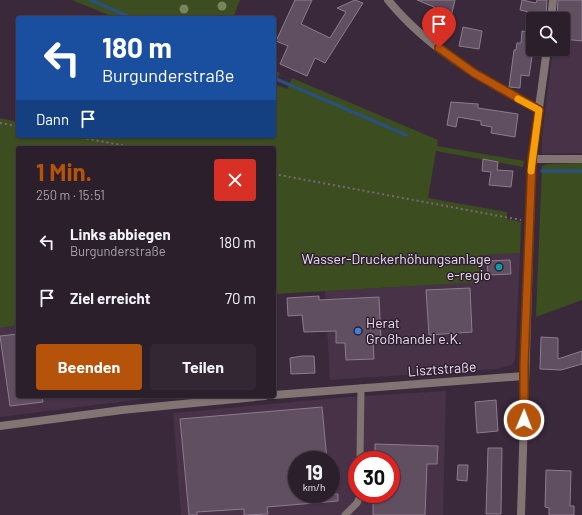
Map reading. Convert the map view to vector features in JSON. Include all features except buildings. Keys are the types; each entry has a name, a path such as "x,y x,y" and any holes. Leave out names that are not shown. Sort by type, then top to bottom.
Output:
{"street":[{"path":"388,0 413,26 457,62 539,110"},
{"path":"552,12 553,0"},
{"path":"521,515 524,376 532,159 546,56"},
{"path":"532,159 582,159"},
{"name":"Lisztstraße","path":"276,395 524,376"},
{"path":"0,426 122,410 245,398"}],"lane":[{"path":"360,451 361,388"},
{"path":"345,515 357,503"}],"path":[{"path":"0,122 16,126"},
{"path":"83,138 126,146"},
{"path":"276,174 530,221"}],"shaded area":[{"path":"570,40 582,41 582,153 542,154 542,135 552,56 570,56"},
{"path":"520,253 515,360 512,365 498,369 330,380 325,291 481,282 480,255"},
{"path":"16,325 16,398 151,398 0,417 0,328"},
{"path":"446,391 443,515 181,515 173,413 348,397"}],"green space":[{"path":"72,0 240,0 234,16 108,15"},
{"path":"276,72 280,73 276,80"},
{"path":"292,78 438,140 437,146 524,161 523,167 436,151 428,198 507,212 507,219 521,222 520,253 480,255 482,282 276,294 276,146 16,146 16,325 0,328 0,118 16,122 16,138 276,138 276,85 287,89"},
{"path":"582,163 582,300 536,317 542,166 548,164"}],"waterway":[{"path":"90,0 128,16"},
{"path":"276,79 406,135"},
{"path":"542,171 582,171"}],"slow traffic":[{"path":"518,99 539,110 531,171"}],"place":[{"name":"Wasser-Druckerhöhungsanlage e-regio","path":"499,267"},
{"name":"Herat Großhandel e.K.","path":"358,331"}],"route":[{"path":"439,48 474,73 539,110 532,159 524,365 524,420"}]}
